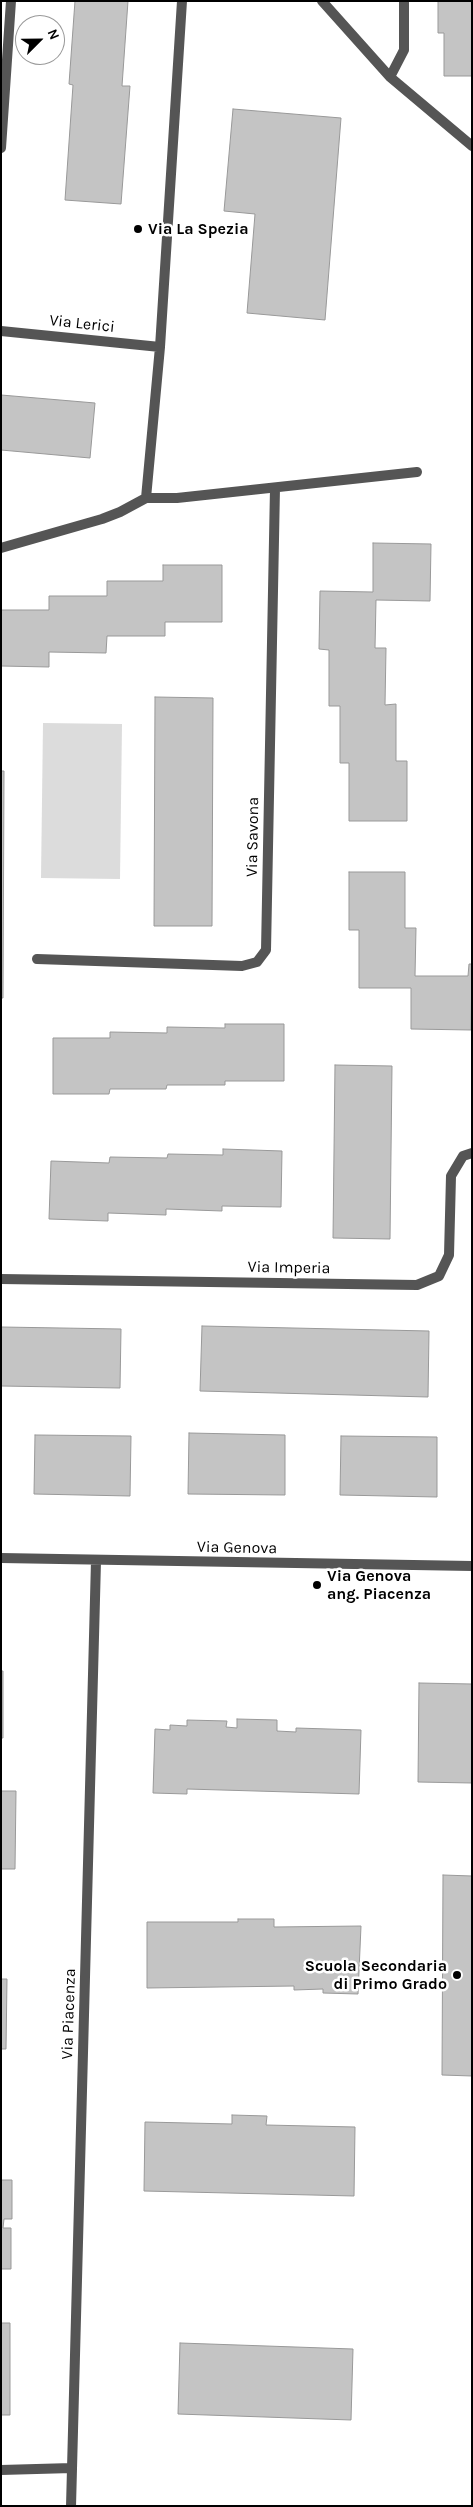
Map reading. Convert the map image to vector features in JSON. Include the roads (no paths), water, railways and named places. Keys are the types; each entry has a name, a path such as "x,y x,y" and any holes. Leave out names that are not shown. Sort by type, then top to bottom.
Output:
{"street":[{"path":"1,148 11,1"},
{"path":"146,498 160,348 182,1"},
{"path":"322,1 390,77 472,146"},
{"path":"390,77 404,50 404,1"},
{"name":"Via Lerici","path":"1,331 160,348"},
{"path":"1,548 102,519 146,498 178,498 417,472"},
{"name":"Via Savona","path":"37,959 242,966 257,962 266,950 275,488"},
{"name":"Via Imperia","path":"1,1279 417,1285 439,1276 449,1255 451,1176 463,1156 472,1153"},
{"name":"Via Genova","path":"1,1558 472,1566"},
{"name":"Via Piacenza","path":"72,2506 96,1561"},
{"path":"1,2470 72,2468"}],"place":[{"name":"Via La Spezia","path":"138,229"},
{"name":"Via Genova ang. Piacenza","path":"317,1585"},
{"name":"Scuola Secondaria di Primo Grado","path":"457,1975"}]}
